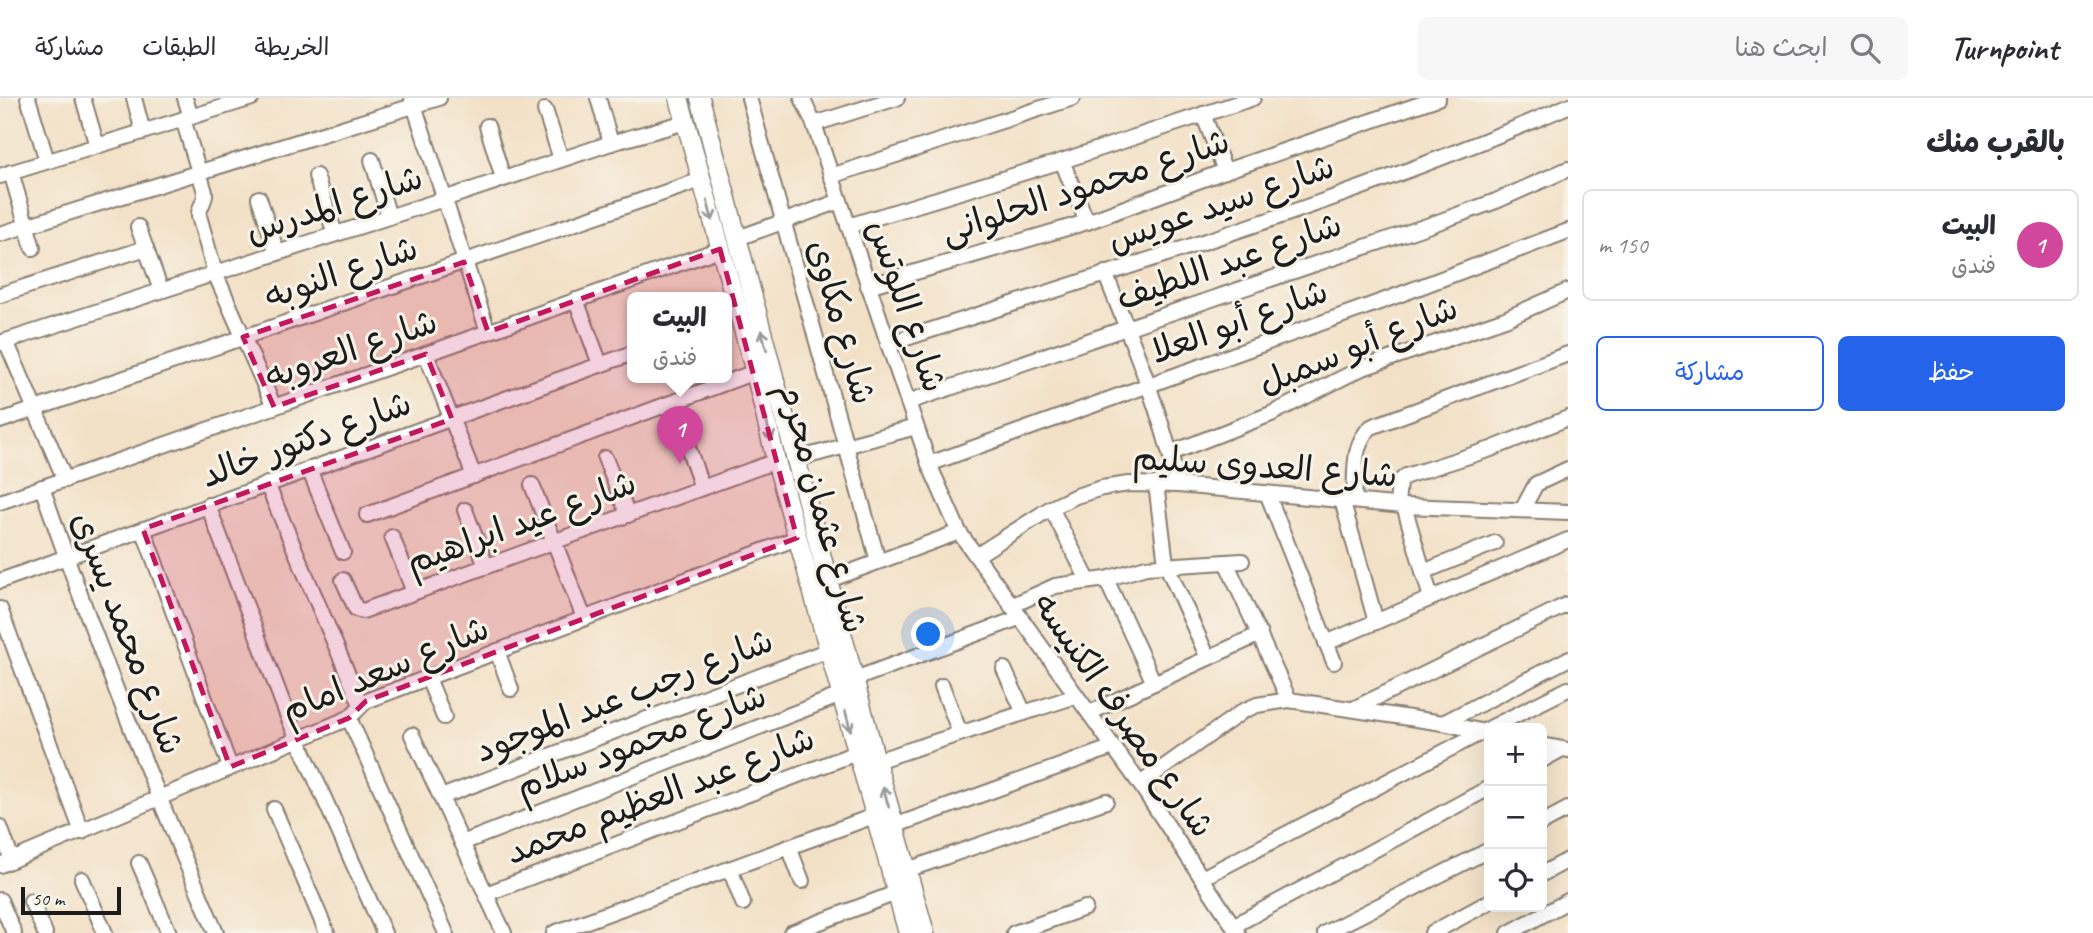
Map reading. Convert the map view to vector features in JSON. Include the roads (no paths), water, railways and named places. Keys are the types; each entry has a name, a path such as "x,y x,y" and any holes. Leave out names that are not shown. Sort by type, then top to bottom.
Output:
{"main road":[{"name":"شارع عثمان محرم","path":"679,98 720,249 728,292"},
{"name":"شارع عثمان محرم","path":"700,98 738,238 763,369 776,461 908,933"},
{"name":"شارع عثمان محرم","path":"733,317 763,369 797,459 876,761 925,933"}],"street":[{"path":"28,98 47,161"},
{"path":"83,98 97,146"},
{"path":"134,98 144,132"},
{"path":"185,98 205,198 198,211 215,273 274,407"},
{"path":"0,234 413,102 439,98"},
{"path":"598,98 611,143"},
{"name":"شارع مكاوى","path":"749,98 878,561"},
{"name":"شارع اللوتس","path":"803,98 929,464 959,532"},
{"path":"814,124 897,98"},
{"path":"831,176 1073,98"},
{"path":"848,226 1062,161 1253,98"},
{"name":"شارع محمود الحلوانى","path":"868,286 1087,222 1398,105 1438,98"},
{"path":"33,248 6,174 243,99"},
{"path":"413,102 488,332"},
{"name":"شارع سيد عويس","path":"888,344 1105,274 1484,142 1568,106"},
{"path":"545,110 561,159"},
{"path":"1203,114 1225,171"},
{"name":"شارع المدرس","path":"3,342 561,159 685,122"},
{"path":"487,125 503,178"},
{"path":"372,160 389,217"},
{"path":"1062,161 1087,222"},
{"name":"شارع عبد اللطيف","path":"908,402 1464,213 1568,169"},
{"path":"316,176 335,234"},
{"name":"شارع النوبه","path":"0,421 701,180"},
{"path":"259,198 277,253"},
{"path":"738,238 839,201"},
{"path":"138,226 161,290"},
{"name":"شارع أبو العلا","path":"929,464 1388,299 1568,231"},
{"path":"0,295 146,248"},
{"name":"شارع العروبه","path":"0,502 720,249"},
{"path":"1105,274 1149,384 1171,453 1178,485"},
{"name":"شارع أبو سمبل","path":"1171,453 1271,414 1360,369 1505,319 1568,291"},
{"path":"576,300 600,364"},
{"path":"3,342 65,480"},
{"path":"426,354 474,475"},
{"path":"1376,622 1348,500 1358,448 1364,433 1371,427 1568,354"},
{"name":"شارع دكتور خالد","path":"0,581 627,355"},
{"path":"732,380 763,369"},
{"path":"367,515 725,383"},
{"path":"1431,598 1401,506 1399,482 1406,475 1491,449 1568,418"},
{"path":"797,459 916,427"},
{"path":"681,429 702,488"},
{"path":"605,458 628,515"},
{"name":"شارع عيد ابراهيم","path":"342,580 359,611 776,461"},
{"path":"1522,510 1536,484 1568,468"},
{"path":"309,469 342,552"},
{"path":"267,484 361,705"},
{"name":"شارع العدوى سليم","path":"976,556 1051,508 1076,496 1129,484 1178,485 1401,506 1568,512"},
{"path":"1156,484 1166,564 1208,658"},
{"path":"532,485 584,618"},
{"name":"شارع محمد يسرى","path":"42,487 65,556 159,799 216,933"},
{"path":"1267,493 1334,662"},
{"path":"208,505 298,739 384,933"},
{"path":"1051,508 1088,580"},
{"path":"464,510 486,566"},
{"path":"143,529 230,767"},
{"path":"829,580 959,532"},
{"name":"شارع مصرف الكنيسه","path":"959,532 1140,784 1236,929"},
{"path":"392,537 414,592"},
{"name":"شارع سعد امام","path":"6,863 349,718 361,705 797,538"},
{"path":"1326,643 1568,540"},
{"path":"1423,572 1495,543"},
{"path":"855,679 1015,612 1055,586 1106,579 1146,566 1242,561"},
{"path":"1226,562 1289,700"},
{"path":"1106,579 1154,683"},
{"path":"1353,709 1568,604"},
{"path":"0,610 82,832"},
{"path":"1089,713 1260,634"},
{"name":"شارع رجب عبد الموجود","path":"441,797 829,650"},
{"path":"498,651 511,688"},
{"path":"1443,723 1568,659"},
{"path":"1004,669 1024,713"},
{"path":"428,678 443,717"},
{"path":"942,686 960,733"},
{"path":"1502,723 1568,689"},
{"name":"شارع محمود سلام","path":"462,843 841,695"},
{"path":"876,761 1076,696"},
{"path":"1140,784 1243,711 1257,705 1289,700 1484,729"},
{"path":"349,718 446,933"},
{"path":"1202,878 1484,732"},
{"path":"412,735 504,933"},
{"path":"1547,746 1566,750"},
{"path":"894,826 1113,747"},
{"path":"1547,758 1566,750"},
{"name":"شارع عبد العظيم محمد","path":"485,894 856,753"},
{"path":"1236,929 1484,791"},
{"path":"907,870 1106,802"},
{"path":"274,809 327,933"},
{"path":"1547,820 1568,809"},
{"path":"554,933 874,816"},
{"path":"0,827 6,863"},
{"path":"789,848 802,881"},
{"path":"1325,933 1484,853"},
{"path":"1547,871 1568,860"},
{"path":"139,863 169,933"},
{"path":"730,869 743,903"},
{"path":"82,879 105,933"},
{"path":"793,933 896,893"},
{"path":"0,900 14,933"},
{"path":"31,901 45,933"},
{"path":"1509,933 1568,901"},
{"path":"1432,933 1484,905"},
{"path":"1014,933 1085,908"}],"place":[{"name":"البيت","path":"680,464"}]}
